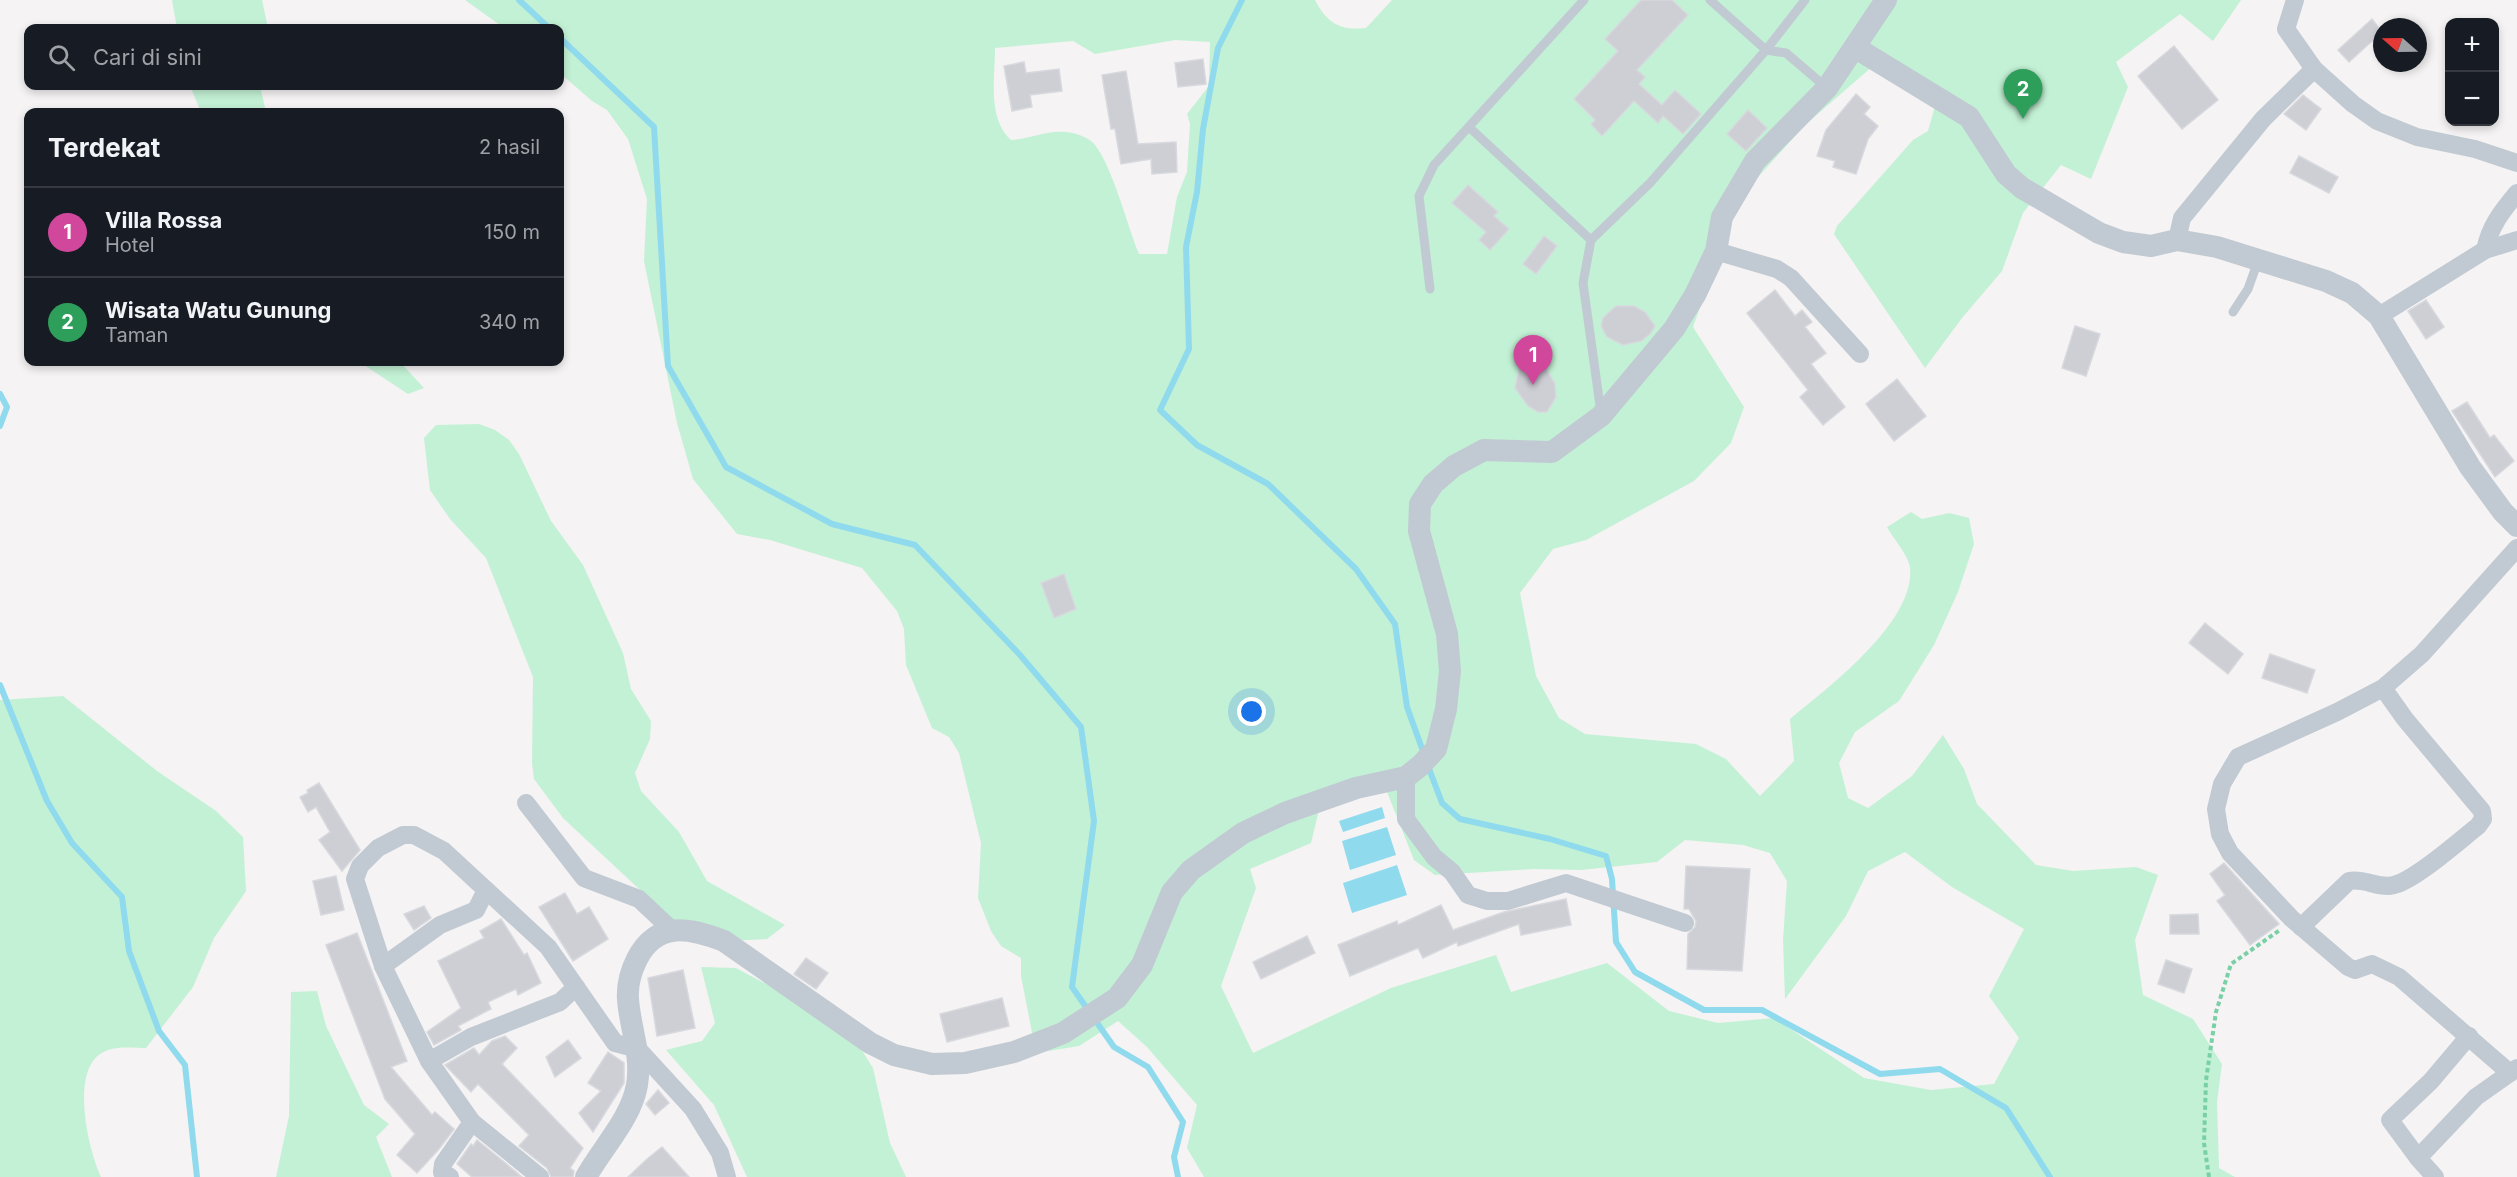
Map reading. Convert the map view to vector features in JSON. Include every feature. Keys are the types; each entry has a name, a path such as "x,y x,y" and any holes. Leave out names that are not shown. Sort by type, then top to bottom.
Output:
{"street":[{"path":"586,1177 621,1123 637,1087 638,1049 628,998 630,978 644,946 658,934 672,930 701,932 724,941 870,1043 894,1055 932,1064 965,1063 1014,1052 1063,1033 1117,998 1142,965 1172,892 1191,870 1243,833 1285,813 1356,788 1413,772 1436,749 1446,709 1450,671 1448,634 1419,531 1420,504 1433,484 1454,466 1484,450 1552,452 1601,416 1674,329 1695,295 1716,251 1722,217 1755,161 1827,88 1856,48 1886,0"},
{"path":"2295,0 2286,28 2295,45 2314,69 2353,104 2377,121 2418,137 2475,149 2517,163"},
{"path":"1856,48 1969,117 2006,174 2022,188 2099,233 2123,242 2151,246 2177,240 2217,248 2326,281 2352,293 2379,316 2470,467 2504,512 2517,525"},
{"path":"2177,240 2182,218 2264,119 2314,69"},
{"path":"2485,250 2489,233 2498,217 2517,193"},
{"path":"2379,316 2485,250 2517,240"},
{"path":"1716,251 1777,269 1791,278 1860,354"},
{"path":"2418,1158 2476,1097 2514,1071 2398,977 2372,964 2355,970 2348,967 2296,923 2243,868 2225,843 2220,834 2216,809 2222,784 2238,757 2337,712 2383,688 2422,654 2517,548"},
{"path":"2296,923 2349,881 2359,879 2385,886 2401,883 2478,826 2483,819 2482,811 2405,719 2383,688"},
{"path":"1413,772 1406,819 1434,857 1452,872 1468,895 1487,902 1508,901 1566,883 1685,923"},
{"path":"526,803 585,878 639,899 672,930"},
{"path":"540,1177 472,1122 429,1061 383,966 355,879 360,866 378,848 403,835 414,835 444,851 548,947 615,1043 638,1049 703,1121 720,1153 727,1177"},
{"path":"383,966 441,925 476,910 486,890"},
{"path":"429,1061 471,1037 560,1002 576,987"},
{"path":"2435,1177 2390,1120 2431,1081 2469,1036"},
{"path":"450,1177 442,1172 443,1164 472,1122"}],"lane":[{"path":"1430,289 1419,196 1434,165 1584,0"},
{"path":"1710,0 1766,50 1786,53 1827,88"},
{"path":"1601,416 1583,283 1591,240 1650,183 1766,50 1805,0"},
{"path":"1470,128 1591,240"},
{"path":"2233,312 2248,289 2258,260"}],"path":[{"path":"2209,1177 2204,1143 2206,1080 2216,1012 2231,964 2296,923"}],"green space":[{"path":"172,0 262,0 267,24 176,24"},
{"path":"465,0 1315,0 1324,14 1335,24 1357,29 1366,28 1392,0 2241,0 2213,41 2180,14 2116,62 2128,87 2091,179 2061,165 2023,213 2002,271 1962,318 1925,368 1834,234 1837,226 1913,140 1928,131 1935,106 1873,66 1805,125 1740,197 1693,327 1744,407 1731,443 1694,481 1586,540 1553,549 1520,593 1536,676 1559,718 1585,734 1696,744 1726,759 1760,796 1794,761 1790,719 1866,652 1899,610 1908,588 1910,567 1887,527 1911,512 1922,519 1949,513 1969,518 1974,544 1958,592 1934,645 1899,701 1855,732 1839,763 1848,798 1868,808 1912,776 1943,735 1964,769 1977,804 2036,865 2073,871 2136,867 2158,875 2135,940 2143,995 2193,1019 2222,1064 2217,1102 2219,1168 2235,1177 1204,1177 1187,1148 1197,1105 1147,1047 1118,1021 1079,1046 1036,1053 1021,976 1021,958 1001,946 991,931 978,898 981,843 959,753 949,737 932,728 906,665 904,629 897,611 862,568 770,540 737,534 693,479 677,423 644,261 647,199 628,139 607,110 592,101 564,76 564,24 498,24","holes":["1175,40 1210,42 1209,86 1187,114 1190,124 1187,172 1177,197 1167,254 1139,254 1108,168 1092,142 1078,134 1059,132 1011,140 998,121 994,97 995,48 1073,41 1095,54","1387,792 1414,860 1435,875 1534,869 1581,870 1657,862 1685,840 1743,845 1770,853 1787,881 1783,940 1785,999 1846,916 1868,871 1905,852 1952,887 2024,929 1989,996 2019,1038 1994,1084 1931,1090 1864,1078 1774,1018 1718,1023 1669,1011 1607,963 1511,992 1496,955 1391,988 1253,1053 1221,986 1256,888 1250,869 1311,843 1320,806"]},
{"path":"192,90 261,90 265,108 199,108"},
{"path":"366,366 404,366 424,388 408,394"},
{"path":"479,424 495,430 509,440 519,454 551,521 583,565 623,653 631,689 651,721 650,739 635,773 641,791 679,832 707,881 785,925 767,939 726,941 683,930 563,818 534,779 532,763 533,677 486,558 450,519 430,490 424,438 436,425"},
{"path":"63,696 157,771 216,811 243,837 246,891 214,938 193,987 146,1048 111,1049 100,1054 91,1064 84,1094 85,1112 91,1149 101,1177 0,1177 0,700"},
{"path":"701,967 736,968 847,1027 873,1068 890,1143 906,1177 747,1177 714,1105 666,1050 702,1041 715,1023"},
{"path":"317,991 326,1026 364,1105 389,1124 376,1137 392,1177 276,1177 289,1116 291,992"}],"water":[{"path":"1382,807 1385,818 1343,832 1339,821"},
{"path":"1387,827 1396,855 1350,870 1342,841"},
{"path":"1397,865 1407,895 1352,913 1343,883"}],"building":[{"path":"1641,0 1672,0 1688,15 1637,70 1645,77 1639,84 1662,105 1675,90 1701,114 1683,134 1663,116 1658,123 1634,101 1602,136 1591,124 1595,120 1574,99 1618,51 1605,39"},
{"path":"2372,19 2373,40 2349,62 2338,50"},
{"path":"2174,46 2218,100 2182,129 2138,76"},
{"path":"1203,59 1206,84 1178,87 1175,63"},
{"path":"1024,62 1026,73 1059,69 1062,91 1030,95 1032,107 1012,111 1004,66"},
{"path":"1126,71 1138,144 1176,142 1177,172 1152,174 1151,159 1121,164 1115,129 1111,129 1102,75"},
{"path":"1856,94 1870,107 1864,114 1878,126 1868,139 1856,174 1833,167 1835,161 1817,156 1826,130"},
{"path":"2303,95 2321,109 2306,130 2284,114"},
{"path":"1748,110 1767,128 1746,151 1727,134"},
{"path":"2299,156 2338,177 2329,193 2290,173"},
{"path":"1468,185 1498,212 1494,216 1509,229 1490,250 1479,240 1486,232 1452,203"},
{"path":"1544,236 1557,246 1536,274 1523,264"},
{"path":"1775,290 1795,316 1802,310 1812,322 1805,327 1826,353 1811,364 1845,407 1823,425 1800,397 1808,390 1747,313"},
{"path":"2426,300 2444,327 2426,339 2408,311"},
{"path":"1616,306 1634,306 1645,312 1655,326 1650,334 1641,341 1623,345 1607,337 1601,326 1603,318"},
{"path":"2075,326 2100,334 2086,376 2062,368"},
{"path":"1530,362 1546,368 1555,384 1556,397 1547,412 1538,412 1528,406 1515,388 1519,368"},
{"path":"1897,379 1926,416 1894,441 1866,404"},
{"path":"2467,402 2490,438 2494,435 2514,461 2495,477 2452,411"},
{"path":"1064,574 1076,609 1054,618 1041,583"},
{"path":"2205,623 2243,654 2228,674 2189,643"},
{"path":"2270,654 2315,670 2307,693 2262,678"},
{"path":"319,783 360,850 342,871 319,840 330,832 316,807 308,812 300,797"},
{"path":"2224,863 2279,924 2250,945 2217,901 2225,895 2210,874"},
{"path":"1686,866 1750,869 1742,971 1687,969 1688,934 1695,927 1696,921 1689,909 1684,909"},
{"path":"336,876 344,910 321,915 313,881"},
{"path":"565,893 577,914 589,907 608,939 573,961 539,907"},
{"path":"1566,899 1571,925 1521,935 1519,924 1458,946 1457,942 1423,958 1418,948 1350,976 1338,945 1397,921 1398,925 1441,905 1453,930 1504,912"},
{"path":"424,906 431,918 414,930 404,914"},
{"path":"2198,914 2199,934 2170,934 2170,915"},
{"path":"501,919 524,955 527,953 541,983 518,995 516,989 488,1002 491,1009 458,1026 461,1030 434,1045 427,1032 461,1008 438,961 484,938 480,931"},
{"path":"357,933 407,1061 391,1067 432,1115 435,1112 454,1129 417,1173 397,1155 415,1134 385,1099 326,945"},
{"path":"1307,936 1315,953 1261,979 1253,962"},
{"path":"806,958 828,973 816,989 794,974"},
{"path":"2166,960 2192,969 2184,993 2158,984"},
{"path":"683,970 695,1028 657,1036 648,978"},
{"path":"1002,998 1009,1026 947,1042 940,1014"},
{"path":"505,1036 517,1048 502,1064 583,1148 570,1168 574,1171 573,1177 551,1177 547,1168 519,1146 529,1135 478,1084 471,1092 445,1065 474,1048 479,1055 492,1041"},
{"path":"568,1040 581,1058 555,1077 546,1057"},
{"path":"608,1052 624,1063 624,1083 593,1132 579,1113 601,1091 588,1083"},
{"path":"658,1090 669,1103 655,1115 646,1104"},
{"path":"477,1140 522,1177 472,1177 457,1164 471,1144 473,1146"},
{"path":"662,1147 689,1177 628,1177 647,1159"}],"waterway":[{"path":"519,0 545,24"},
{"path":"1242,0 1218,48 1203,129 1197,192 1186,247 1189,349 1160,410 1197,445 1268,484 1356,569 1395,624 1407,707 1424,754"},
{"path":"564,42 654,127 668,366 726,467 832,524 915,545 1020,655 1081,727 1094,821 1072,987 1114,1047 1148,1067 1183,1122 1174,1157 1178,1177"},
{"path":"0,394 7,407 0,426"},
{"path":"0,685 47,801 72,843 122,897 129,951 159,1031 185,1065 197,1177"},
{"path":"1428,766 1442,803 1460,819 1550,839 1606,856 1612,879 1616,942 1635,972 1704,1010 1762,1010 1880,1074 1940,1069 2006,1108 2050,1177"}],"place":[{"name":"Wisata Watu Gunung","path":"2023,119"},
{"name":"Villa Rossa","path":"1533,385"}]}
